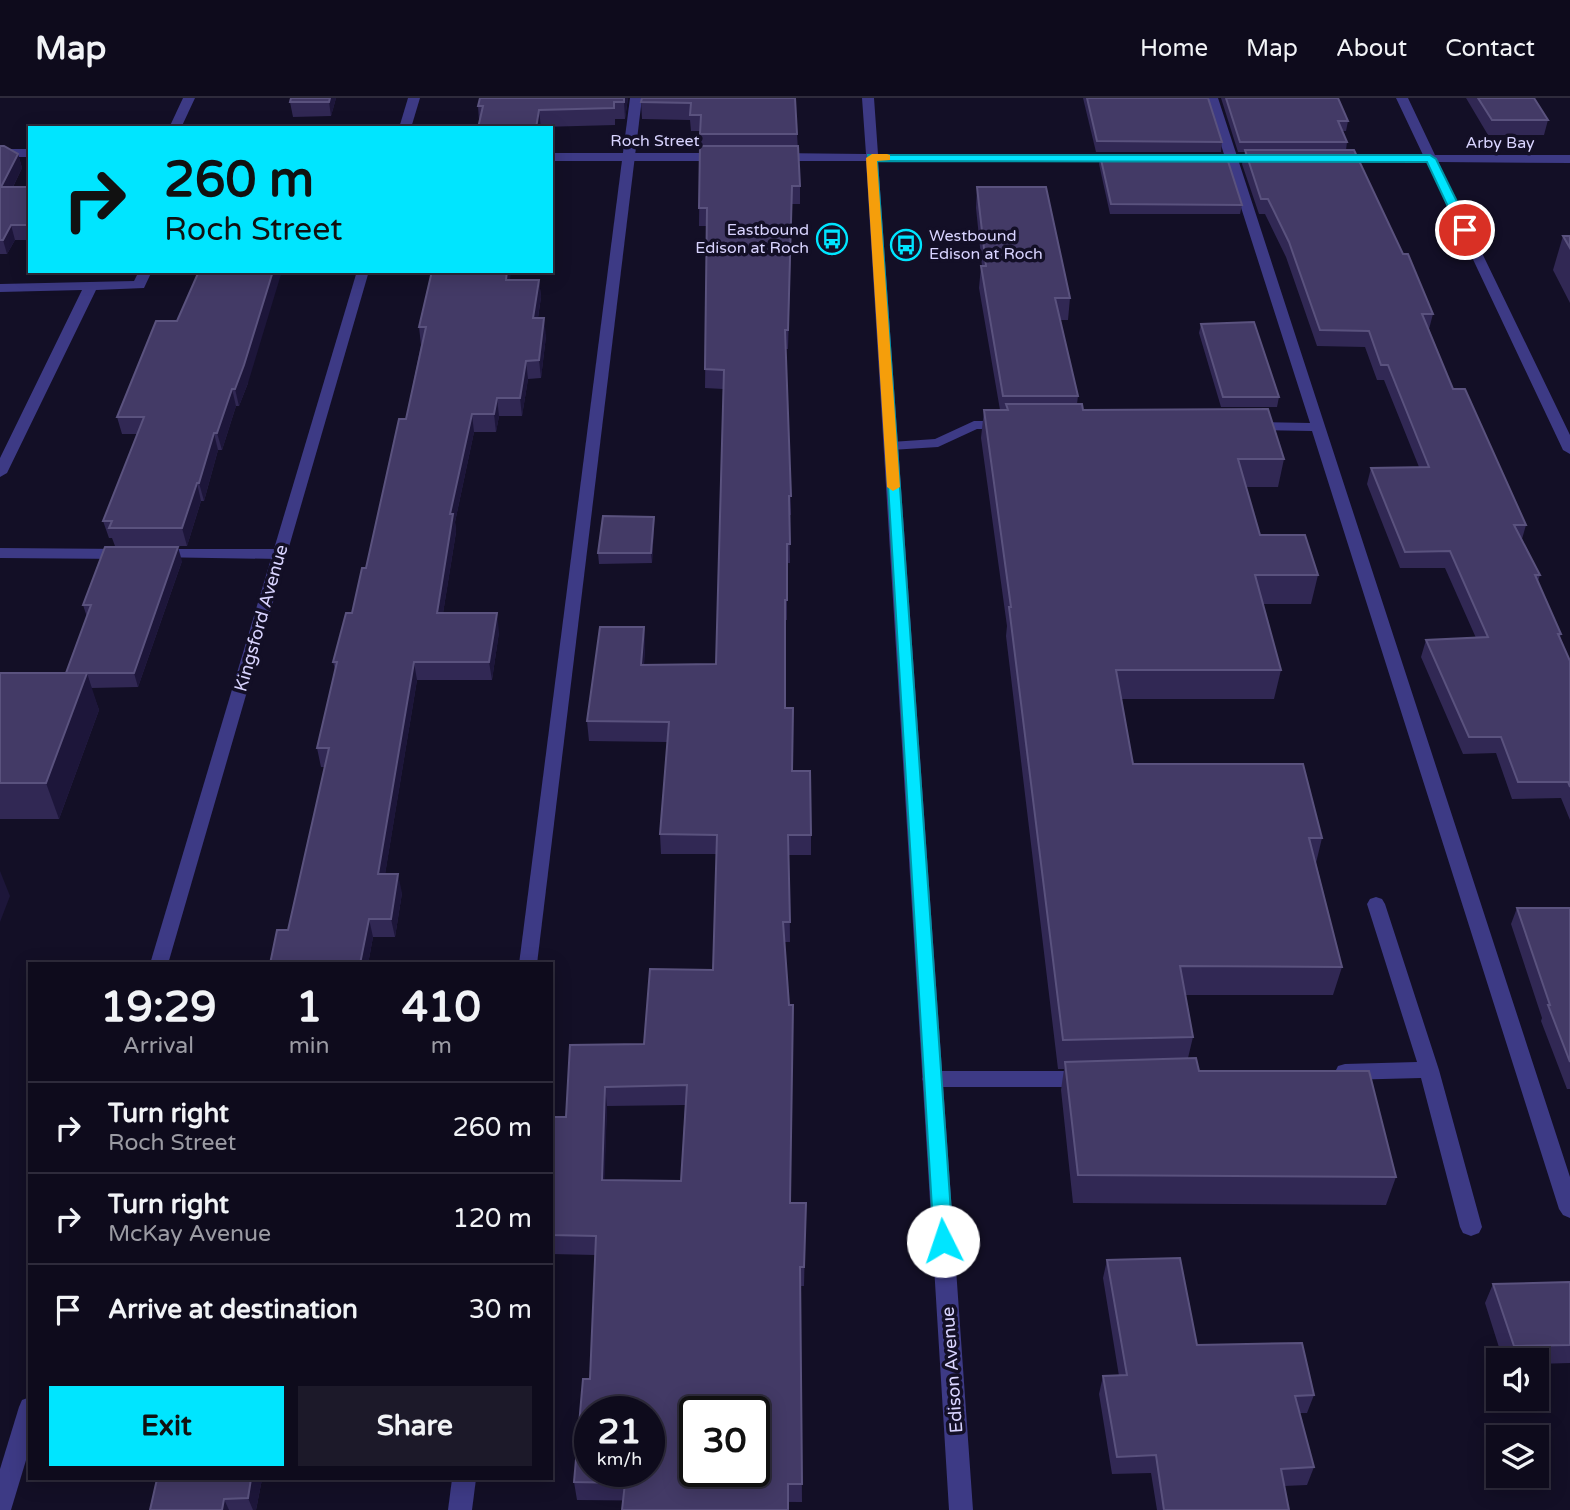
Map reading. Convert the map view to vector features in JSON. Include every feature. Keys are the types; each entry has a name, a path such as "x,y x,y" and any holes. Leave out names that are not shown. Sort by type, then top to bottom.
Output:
{"street":[{"path":"176,126 189,98"},
{"path":"406,126 414,98"},
{"path":"528,962 636,98"},
{"name":"Edison Avenue","path":"868,98 961,1510"},
{"path":"1212,98 1570,1209"},
{"path":"1402,98 1570,450"},
{"path":"0,153 28,153"},
{"name":"Roch Street","path":"553,157 734,157"},
{"path":"761,157 1135,158"},
{"path":"1190,158 1284,158"},
{"path":"1325,158 1430,159"},
{"name":"Arby Bay","path":"1430,159 1570,159"},
{"path":"0,288 139,285 145,273"},
{"name":"Kingsford Avenue","path":"160,962 362,273"},
{"path":"0,473 90,288"},
{"path":"891,446 938,443 974,425 1015,425"},
{"path":"1235,426 1318,427"},
{"path":"0,554 280,554"},
{"path":"1376,904 1429,1070 1471,1227"},
{"path":"1320,1073 1429,1070"},
{"path":"932,1079 994,1081 1103,1078"},
{"path":"0,1508 28,1414"},
{"path":"460,1510 464,1480"}],"building":[{"path":"291,98 330,98 329,102 290,102"},
{"path":"480,98 624,98 624,102 614,102 614,108 539,110 536,126 478,126 483,106 478,106"},
{"path":"642,98 795,98 797,134 700,134 701,115 690,115 691,103 641,102"},
{"path":"1087,98 1208,98 1222,142 1097,141"},
{"path":"1226,98 1338,98 1348,121 1338,121 1347,142 1240,142"},
{"path":"1478,98 1534,98 1548,120 1492,120"},
{"path":"0,146 4,146 18,154 1,187 28,187 28,225 11,225 3,240 0,240"},
{"path":"700,146 798,146 800,186 792,186 788,330 785,330 791,496 785,600 785,708 793,708 792,771 810,771 811,835 788,835 790,922 783,922 789,1005 793,1005 790,1203 806,1203 804,1267 800,1267 802,1484 788,1484 788,1510 622,1510 625,1487 665,1487 665,1396 582,1396 583,1379 590,1379 596,1236 553,1235 553,1117 566,1117 570,1045 644,1044 650,969 713,970 717,835 660,834 669,722 587,721 600,627 644,627 641,665 716,664 724,370 705,369 707,208 699,208","holes":["687,1085 681,1181 602,1180 605,1087"]},
{"path":"1245,150 1354,150 1403,254 1408,254 1433,314 1422,314 1453,389 1465,389 1526,525 1514,525 1540,575 1535,575 1570,661 1570,787 1568,782 1518,782 1501,737 1469,737 1426,640 1488,637 1450,551 1405,552 1371,468 1429,467 1388,365 1381,365 1369,331 1320,330 1289,242 1268,199 1261,199"},
{"path":"1100,155 1226,155 1242,205 1111,204"},
{"path":"977,187 1046,187 1070,298 1055,298 1078,396 1003,396 981,266 986,266"},
{"path":"1563,236 1570,236 1570,248"},
{"path":"198,273 272,273 244,365 235,389 232,389 217,433 214,433 182,528 109,528 112,521 103,521 144,417 117,417 156,321 177,321"},
{"path":"432,273 507,273 506,280 539,280 533,318 544,318 539,360 526,361 520,398 497,398 494,414 472,414 450,514 453,514 437,613 497,613 489,662 414,662 378,874 398,874 391,919 369,919 360,962 270,962 277,930 288,930 329,748 317,748 337,662 333,662 346,613 352,613 362,568 366,568 399,419 406,419 426,327 419,327"},
{"path":"1254,322 1279,397 1223,397 1201,324"},
{"path":"1006,404 1082,404 1083,410 1268,409 1284,459 1238,459 1260,535 1305,535 1318,575 1255,575 1281,670 1116,670 1133,764 1303,764 1322,838 1309,838 1342,967 1180,966 1193,1037 1063,1040 1011,607 984,410 1008,410"},
{"path":"603,516 654,517 651,553 598,553"},
{"path":"105,547 178,547 134,673 66,673 91,605 83,605"},
{"path":"0,673 87,673 46,783 0,783"},
{"path":"1517,908 1570,908 1570,1062 1548,1005"},
{"path":"1196,1058 1199,1071 1369,1071 1396,1177 1078,1175 1065,1062"},
{"path":"1180,1258 1197,1345 1302,1343 1314,1395 1295,1396 1314,1467 1281,1469 1289,1510 1164,1510 1156,1455 1117,1457 1103,1376 1127,1375 1107,1260"},
{"path":"1570,1282 1570,1345 1514,1346 1493,1284"},
{"path":"157,1480 251,1480 248,1498 224,1499 222,1510 150,1510"}],"slow traffic":[{"path":"887,158 872,158 893,487"}],"place":[{"name":"Eastbound Edison at Roch","path":"832,239"},
{"name":"Westbound Edison at Roch","path":"906,245"}],"route":[{"path":"943,1241 872,158 1430,159 1465,230"}]}
